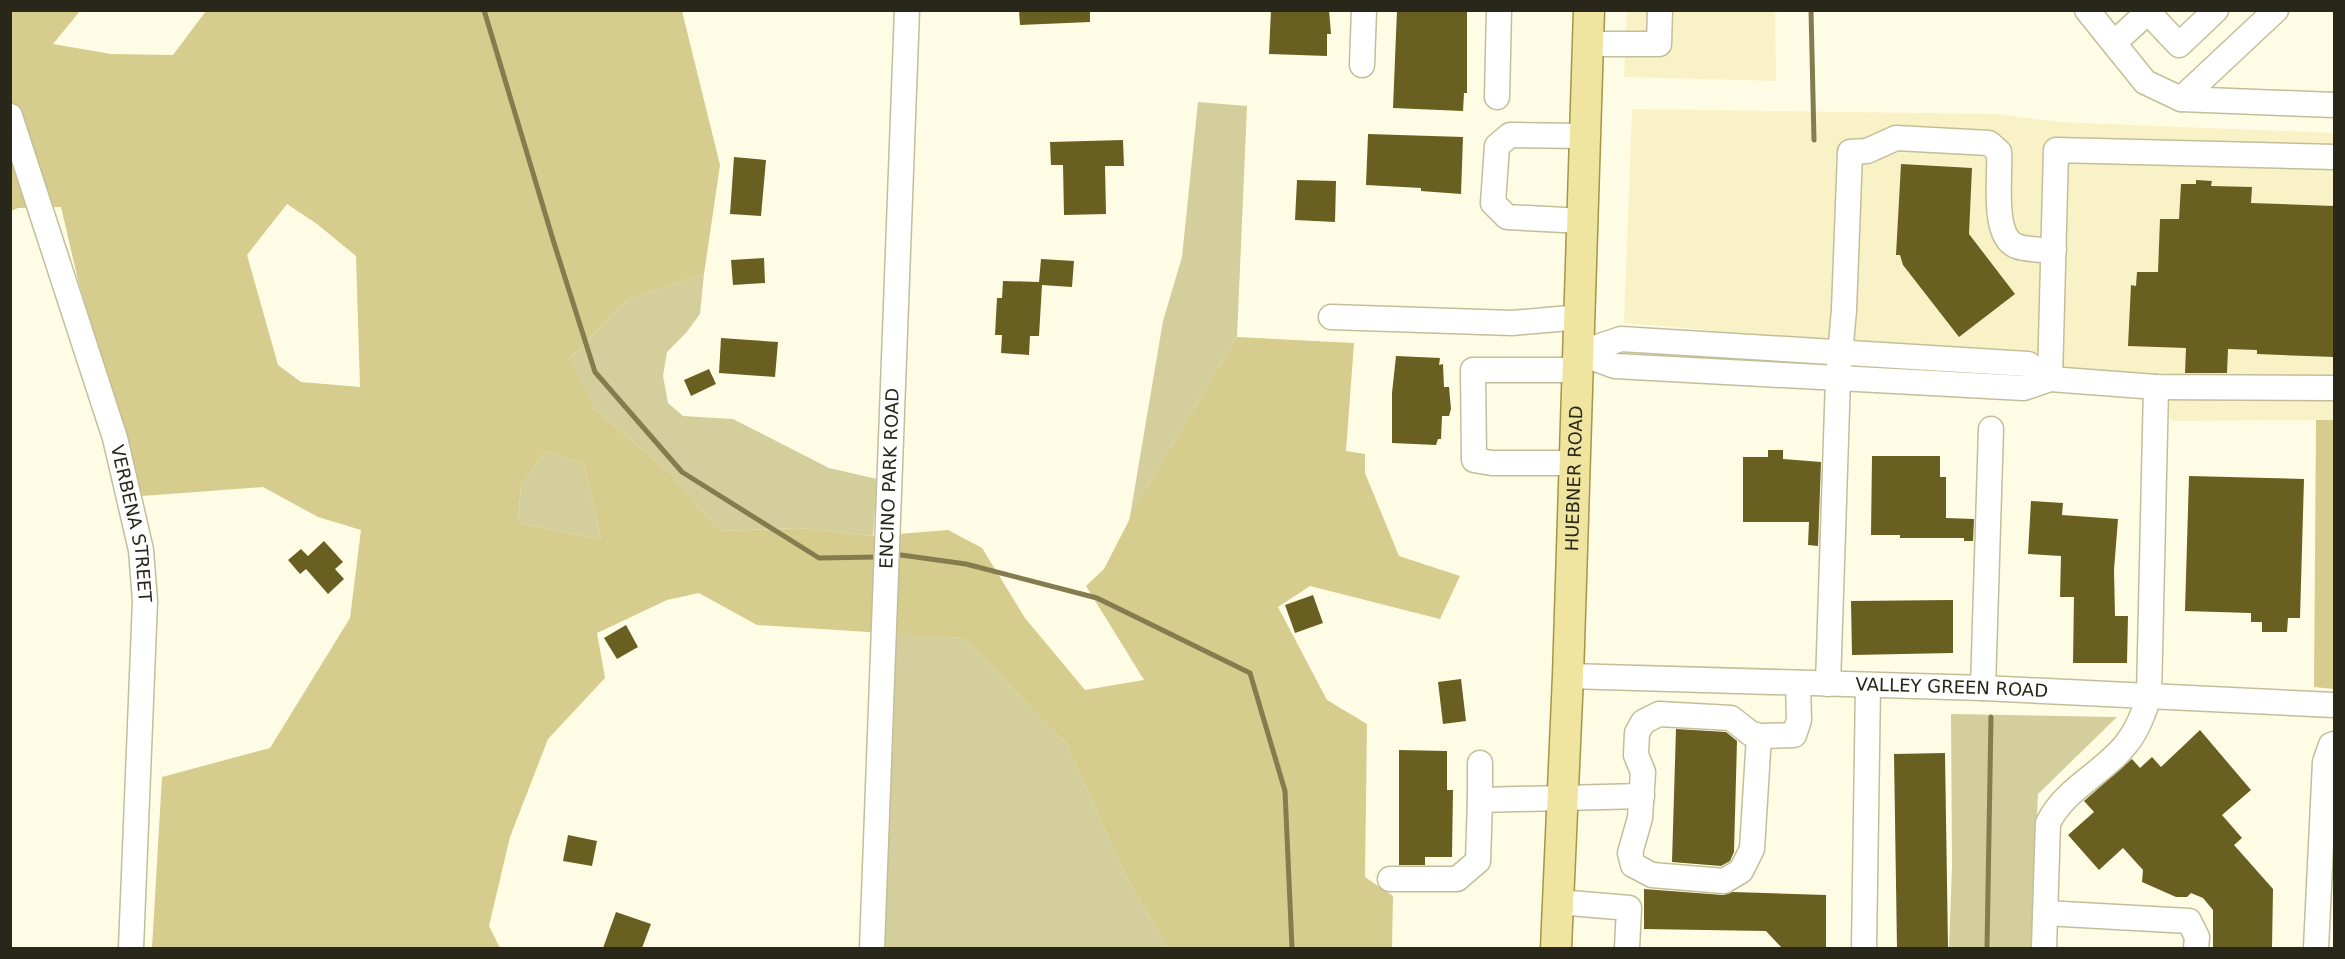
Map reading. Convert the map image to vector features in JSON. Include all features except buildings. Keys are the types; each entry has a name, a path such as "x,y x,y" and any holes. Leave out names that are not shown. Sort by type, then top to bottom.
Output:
{"main road":[{"name":"HUEBNER ROAD","path":"1556,948 1568,676 1589,10"}],"street":[{"name":"ENCINO PARK ROAD","path":"872,948 907,10"},
{"path":"1362,65 1364,10"},
{"path":"1497,97 1499,10"},
{"path":"1589,44 1659,44 1660,10"},
{"path":"2087,10 2145,82 2181,99 2334,105"},
{"path":"2114,43 2148,11 2179,45 2216,10"},
{"path":"2181,99 2276,10"},
{"name":"VERBENA STREET","path":"10,116 115,438 141,550 145,601 131,948"},
{"path":"1584,221 1508,217 1492,203 1497,146 1510,135 1586,136"},
{"path":"1828,684 1838,378 1851,152 1867,151 1896,138 1989,143 1999,152 1999,218 2002,233 2014,245 2054,250"},
{"path":"2050,379 2056,150 2334,157"},
{"path":"1331,317 1512,323 1580,317"},
{"path":"1578,361 1621,339 2028,364 2050,379"},
{"path":"1575,463 1492,463 1474,460 1473,370 1578,361 1615,366 2024,388 2050,379 2156,387 2334,388"},
{"path":"2044,948 2048,823 2056,807 2127,744 2140,721 2149,696 2156,387"},
{"path":"1983,688 1991,429"},
{"name":"VALLEY GREEN ROAD","path":"1568,676 1983,688 2334,705"},
{"path":"1759,736 1752,849 1741,871 1724,881 1652,875 1633,865 1630,853 1640,818 1643,772 1636,754 1637,733 1643,722 1659,714 1731,718 1750,733 1759,736 1794,735 1799,720 1798,683"},
{"path":"1864,948 1868,685"},
{"path":"2316,948 2325,762 2331,745 2334,744"},
{"path":"1390,879 1457,879 1478,861 1480,763"},
{"path":"1479,800 1642,796"},
{"path":"1558,902 1629,908 1627,948"},
{"path":"2045,913 2189,921 2197,936 2196,948"}],"shaded area":[{"path":"10,11 80,11 53,44 111,54 173,55 206,11 682,11 720,165 704,274 627,300 569,359 594,408 670,473 719,531 800,528 873,536 948,530 982,548 1025,618 1085,690 1144,680 1086,586 1104,569 1142,495 1237,337 1354,343 1346,451 1365,454 1365,473 1399,556 1460,576 1440,619 1310,586 1278,607 1327,700 1367,724 1365,877 1393,896 1392,948 1168,948 1125,875 1066,743 963,638 757,625 699,593 667,600 597,633 605,678 548,739 510,837 489,926 500,948 152,948 162,777 270,748 350,618 361,530 318,517 263,487 142,496 78,280 61,207 18,208 11,211","holes":["287,204 317,224 356,256 360,387 301,382 278,365 247,255","546,451 584,464 601,539 518,523 521,485"]},
{"path":"1627,11 1775,11 1776,81 1624,77"},
{"path":"1198,102 1247,106 1237,337 1142,495 1129,522 1163,321 1182,257"},
{"path":"1632,109 1996,114 2059,122 2334,133 2334,420 2171,421 2159,377 2066,370 2023,350 1764,339 1707,330 1624,323"},
{"path":"704,274 700,314 686,333 667,352 663,376 668,403 683,416 733,419 829,468 877,479 873,536 800,528 719,531 670,473 594,408 568,360 627,300"},
{"path":"2316,420 2334,420 2334,689 2314,687"},
{"path":"546,451 584,464 601,539 518,523 521,485"},
{"path":"893,633 963,638 1066,743 1125,875 1168,948 885,948"},
{"path":"1951,714 2117,717 2038,794 2031,948 1949,948 1952,866"}],"waterway":[{"path":"484,10 595,372 682,472 819,558 877,557"},
{"path":"1811,10 1814,140"},
{"path":"901,555 966,564 1097,598 1250,673 1285,791 1292,948"},
{"path":"1987,948 1991,717"}]}
